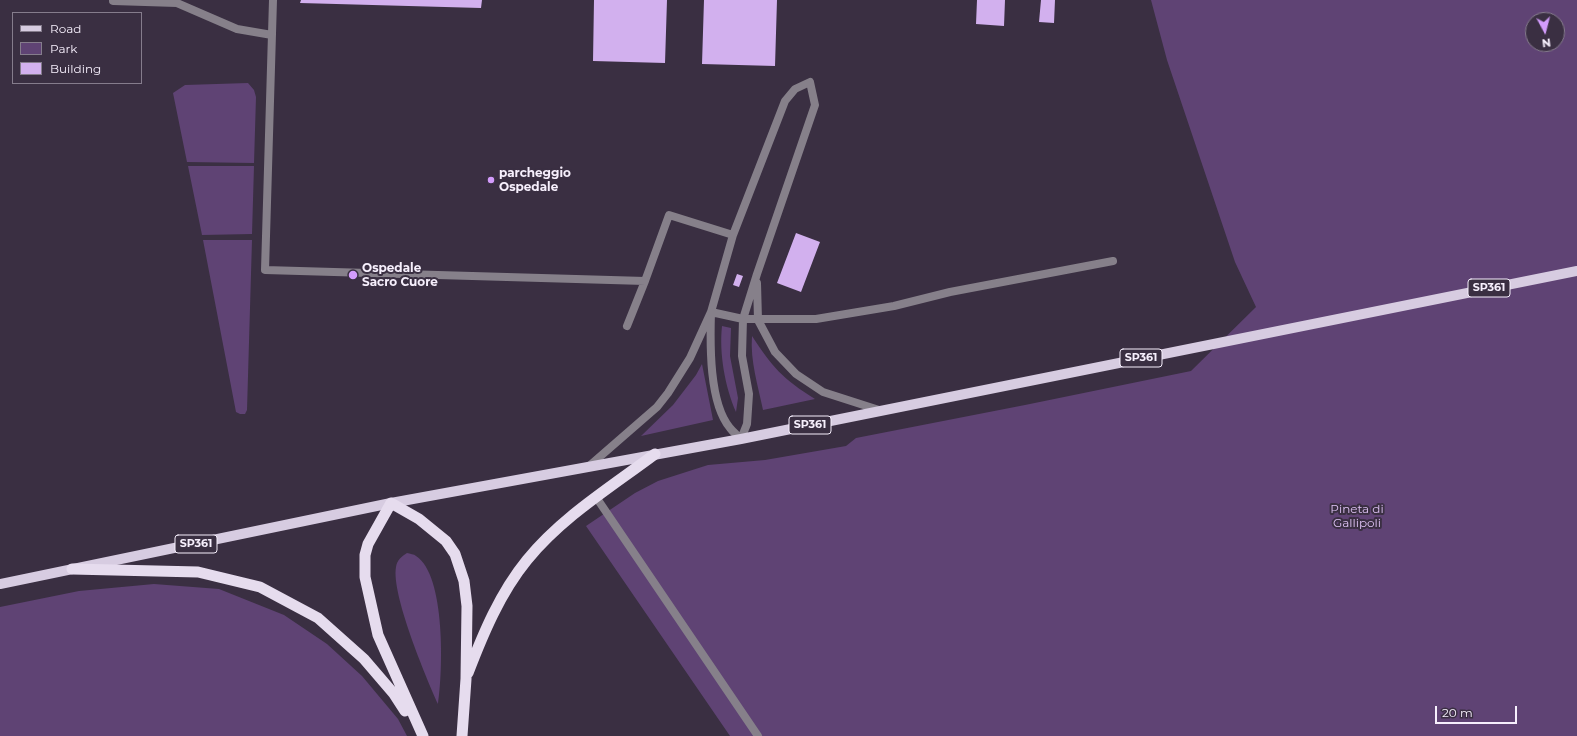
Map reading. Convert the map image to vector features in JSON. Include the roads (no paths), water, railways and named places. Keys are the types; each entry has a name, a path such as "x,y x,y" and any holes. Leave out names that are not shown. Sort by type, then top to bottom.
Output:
{"highway":[{"path":"466,679 480,643 504,593 527,560 566,520 655,454"},
{"path":"422,736 378,635 365,577 365,555 368,544 391,503 419,520 446,541 455,554 464,581 468,606 466,679 462,736"},
{"path":"72,569 198,572 260,586 318,618 364,659 394,694 422,736"}],"main road":[{"name":"SP361","path":"0,584 391,503 741,439 879,410 1577,271"}],"street":[{"path":"273,0 265,270 645,281"},
{"path":"113,1 177,2 237,29 272,35"},
{"path":"588,467 657,407 668,393 690,358 711,312 733,235 785,102 795,89 810,82 815,105 743,319 742,356 749,394 747,424 741,439 729,427 718,405 710,356 711,312"},
{"path":"627,326 669,215 733,235"},
{"path":"711,312 743,319 816,319 894,306 950,292 1113,261"},
{"path":"757,274 758,320 775,352 796,374 823,392 879,410"},
{"path":"596,497 758,736"}],"place":[{"name":"parcheggio Ospedale","path":"491,180"},
{"name":"Ospedale Sacro Cuore","path":"353,275"}],"park label":[{"name":"Pineta di Gallipoli","path":"1357,516"}]}
